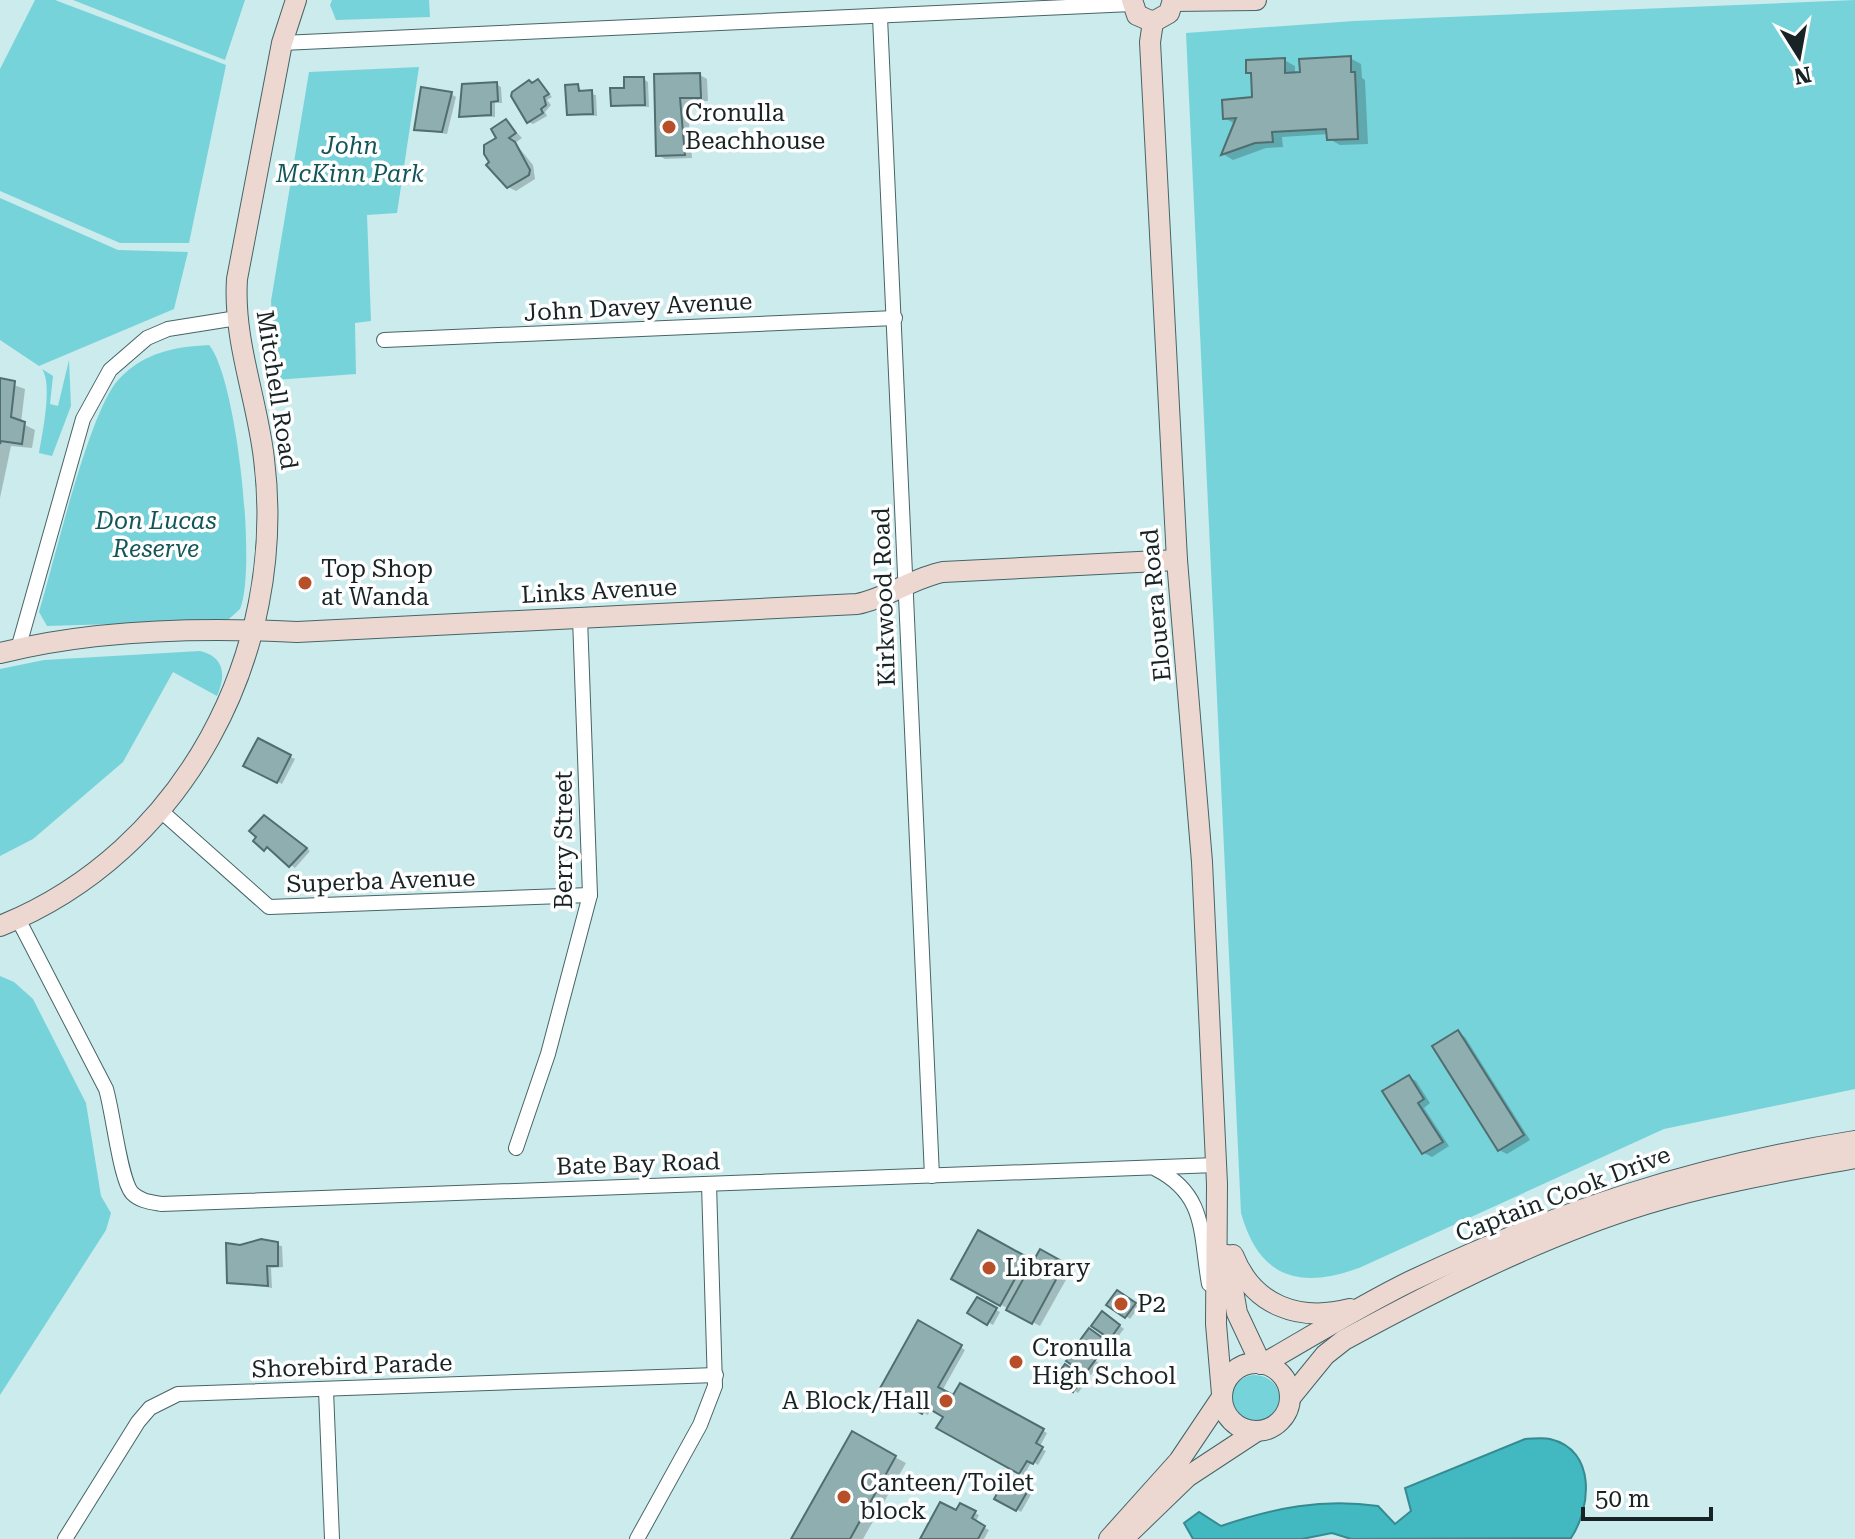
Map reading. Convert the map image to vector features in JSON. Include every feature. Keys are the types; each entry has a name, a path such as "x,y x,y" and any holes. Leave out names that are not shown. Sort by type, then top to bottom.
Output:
{"street":[{"name":"Mitchell Road","path":"9,923 98,868 161,811 186,778 226,711 253,630 266,547 267,502 264,458 237,318 239,261 282,43 296,0"},
{"path":"282,43 880,17 1132,2 1142,19 1153,22 1165,18 1173,0 1193,4 1256,0"},
{"name":"Kirkwood Road","path":"880,17 932,1176"},
{"name":"Elouera Road","path":"1153,22 1150,42 1177,560 1202,862 1217,1174 1216,1324 1222,1395"},
{"path":"9,651 83,419 110,370 147,338 168,329 237,318"},
{"name":"John Davey Avenue","path":"384,340 895,318"},
{"name":"Links Avenue","path":"9,651 55,640 99,636 253,630 297,632 857,604 884,597 943,572 1177,560"},
{"name":"Berry Street","path":"516,1148 548,1054 590,895 580,618"},
{"name":"Superba Avenue","path":"161,811 269,907 590,895"},
{"name":"Bate Bay Road","path":"9,923 106,1089 129,1190 144,1201 161,1204 1152,1167 1217,1174"},
{"name":"Captain Cook Drive","path":"1262,1364 1369,1303 1530,1228 1642,1188 1756,1157 1855,1141"},
{"name":"Captain Cook Drive","path":"1290,1398 1325,1355 1344,1340 1544,1242 1645,1204 1760,1175 1855,1158"},
{"path":"1152,1167 1174,1178 1190,1194 1199,1214 1216,1324"},
{"name":"Elouera Road","path":"1217,1174 1237,1313 1262,1364"},
{"path":"637,1539 700,1425 716,1375 709,1184"},
{"path":"1227,1236 1244,1278 1273,1304 1307,1314 1369,1303"},
{"path":"1109,1539 1179,1461 1222,1395 1227,1380 1237,1369 1262,1364 1283,1376 1290,1398 1285,1415 1278,1423 1257,1431 1187,1477 1123,1539"},
{"name":"Shorebird Parade","path":"65,1539 150,1408 178,1394 716,1375"},
{"path":"326,1390 332,1539"},
{"path":"1222,1395 1227,1414 1234,1424 1257,1431"}],"green space":[{"path":"35,0 55,0 226,65 189,243 120,243 0,191 0,69"},
{"path":"73,0 245,0 225,60"},
{"path":"332,0 429,0 430,17 336,20 330,5"},
{"path":"1855,0 1855,1089 1664,1129 1359,1268 1317,1278 1284,1273 1258,1252 1241,1213 1186,33 1354,21"},
{"name":"John McKinn Park","path":"419,67 397,213 367,215 371,321 355,323 356,374 275,380 271,301 309,72"},
{"path":"0,198 118,250 188,252 174,309 39,366 0,340"},
{"name":"Don Lucas Reserve","path":"209,345 219,364 228,395 241,474 246,556 245,588 240,609 229,619 218,621 47,626 39,612 84,453 108,396 119,379 150,357 184,347"},
{"path":"69,360 71,406 52,456 39,453 47,397 42,369 53,376 50,404 58,406"},
{"path":"200,651 214,658 221,668 222,681 217,696 173,672 123,762 33,839 0,856 0,669 44,660"},
{"path":"0,976 14,982 33,999 86,1103 101,1196 111,1213 106,1230 0,1395"},
{"path":"1255,1375 1273,1382 1280,1400 1273,1418 1255,1425 1237,1418 1230,1400 1237,1382"}],"shaded area":[{"path":"1547,1438 1565,1445 1583,1467 1586,1496 1578,1526 1571,1538 1351,1539 1332,1533 1302,1539 1193,1539 1184,1523 1199,1512 1221,1526 1298,1506 1337,1503 1378,1506 1395,1524 1411,1511 1405,1488 1525,1439"}],"building":[{"path":"1351,56 1351,72 1355,72 1358,139 1327,140 1326,129 1272,132 1273,142 1255,143 1221,155 1236,118 1223,119 1222,100 1252,97 1251,73 1246,73 1246,60 1285,58 1285,73 1300,72 1299,59"},
{"name":"Cronulla Beachhouse","path":"700,73 701,98 680,98 685,155 656,156 654,74"},
{"path":"624,77 644,77 645,105 611,106 610,88 624,88"},
{"path":"538,79 549,94 544,97 546,105 541,109 543,113 527,123 511,96 512,92 529,80 532,83"},
{"path":"497,82 498,101 491,102 491,115 459,117 462,84"},
{"path":"578,84 579,91 592,90 593,114 567,115 565,85"},
{"path":"421,87 452,92 442,132 414,130"},
{"path":"506,119 516,133 509,138 515,142 530,170 529,175 507,188 486,165 489,162 484,154 484,145 496,138 491,129"},
{"path":"0,378 15,381 11,417 25,422 22,444 1,441 0,444"},
{"path":"258,738 291,755 277,783 243,766"},
{"path":"264,815 307,848 289,867 267,847 264,851 253,841 256,837 249,831"},
{"path":"1458,1030 1524,1135 1498,1151 1432,1046"},
{"path":"1409,1075 1424,1099 1418,1103 1443,1142 1422,1154 1382,1091"},
{"name":"Library","path":"978,1230 1027,1257 1000,1306 951,1279"},
{"path":"261,1239 278,1242 278,1266 267,1266 268,1286 227,1283 226,1243 240,1245"},
{"path":"1040,1249 1065,1263 1032,1324 1006,1310"},
{"name":"P2","path":"1117,1290 1136,1303 1125,1318 1106,1305"},
{"path":"977,1297 997,1308 987,1325 967,1313"},
{"path":"1102,1311 1120,1325 1110,1339 1091,1326"},
{"name":"A Block/Hall","path":"918,1320 962,1345 938,1387 953,1395 960,1383 1044,1429 1036,1443 1043,1447 1033,1464 1027,1461 1019,1474 936,1428 943,1417 926,1407 922,1414 879,1390"},
{"path":"1089,1328 1108,1342 1097,1356 1078,1343"},
{"path":"1077,1346 1096,1359 1085,1374 1066,1361"},
{"path":"1065,1364 1083,1377 1073,1392 1054,1379"},
{"name":"Canteen/Toilet block","path":"852,1431 896,1456 850,1539 791,1539"},
{"path":"1008,1474 1030,1487 1016,1511 994,1499"},
{"path":"940,1502 956,1510 960,1503 976,1511 972,1518 985,1526 978,1539 920,1539"}],"place":[{"name":"Cronulla Beachhouse","path":"669,127"},
{"name":"Top Shop at Wanda","path":"305,583"},
{"name":"Library","path":"989,1268"},
{"name":"P2","path":"1121,1304"},
{"name":"Cronulla High School","path":"1016,1362"},
{"name":"A Block/Hall","path":"946,1401"},
{"name":"Canteen/Toilet block","path":"844,1497"}]}
